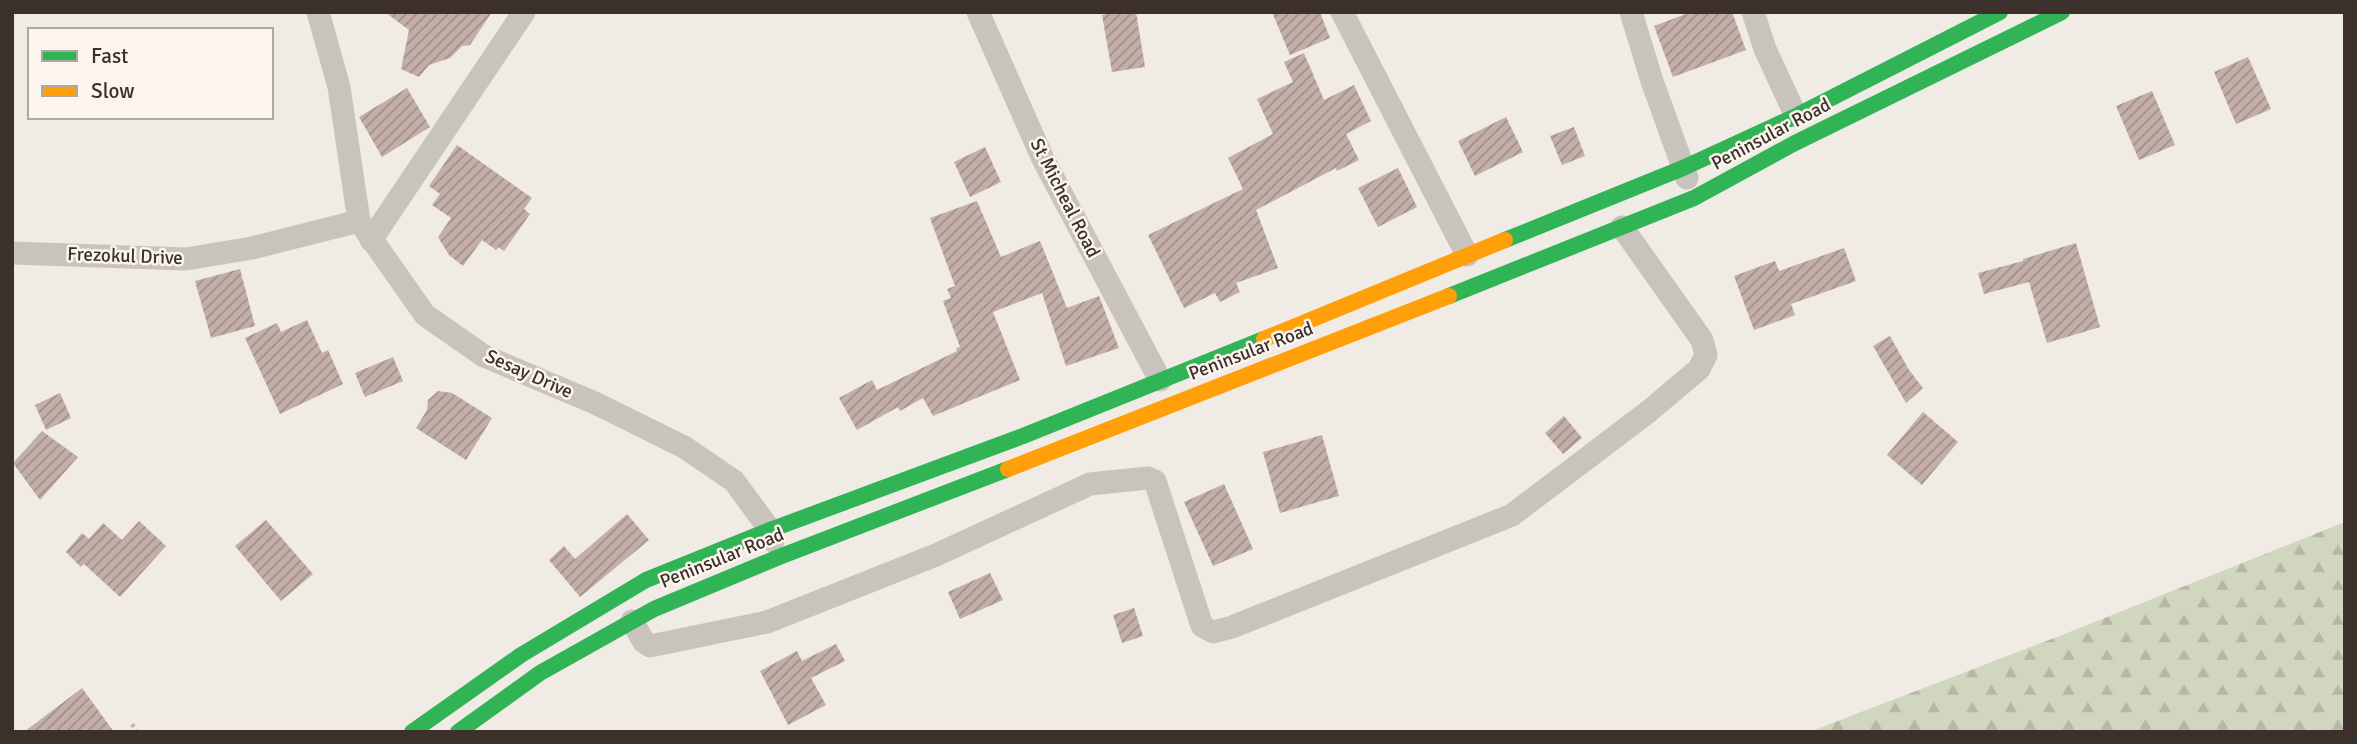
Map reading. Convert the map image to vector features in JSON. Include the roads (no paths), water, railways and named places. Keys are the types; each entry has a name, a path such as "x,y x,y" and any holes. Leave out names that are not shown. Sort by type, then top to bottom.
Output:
{"main road":[{"name":"Peninsular Road","path":"412,732 521,655 646,580 770,530 1023,436 1466,255 1569,216 1796,116 2000,12"},
{"name":"Peninsular Road","path":"458,732 540,673 654,609 779,557 1331,344 1694,198 1795,143 2062,12"}],"street":[{"name":"Sesay Drive","path":"318,12 339,87 365,231 425,315 484,356 595,403 684,447 734,481 770,530 779,557"},
{"path":"365,231 524,12"},
{"name":"St Micheal Road","path":"978,12 1043,159 1160,380"},
{"path":"1342,12 1466,255"},
{"path":"1630,12 1694,198"},
{"path":"1753,12 1765,49 1796,116"},
{"path":"632,621 643,642 650,646 766,622 936,555 1090,484 1142,478 1155,481 1202,626 1213,632 1232,627 1513,515 1648,412 1699,369 1706,355 1702,340 1622,227"},
{"name":"Frezokul Drive","path":"12,253 186,259 365,231"}]}
